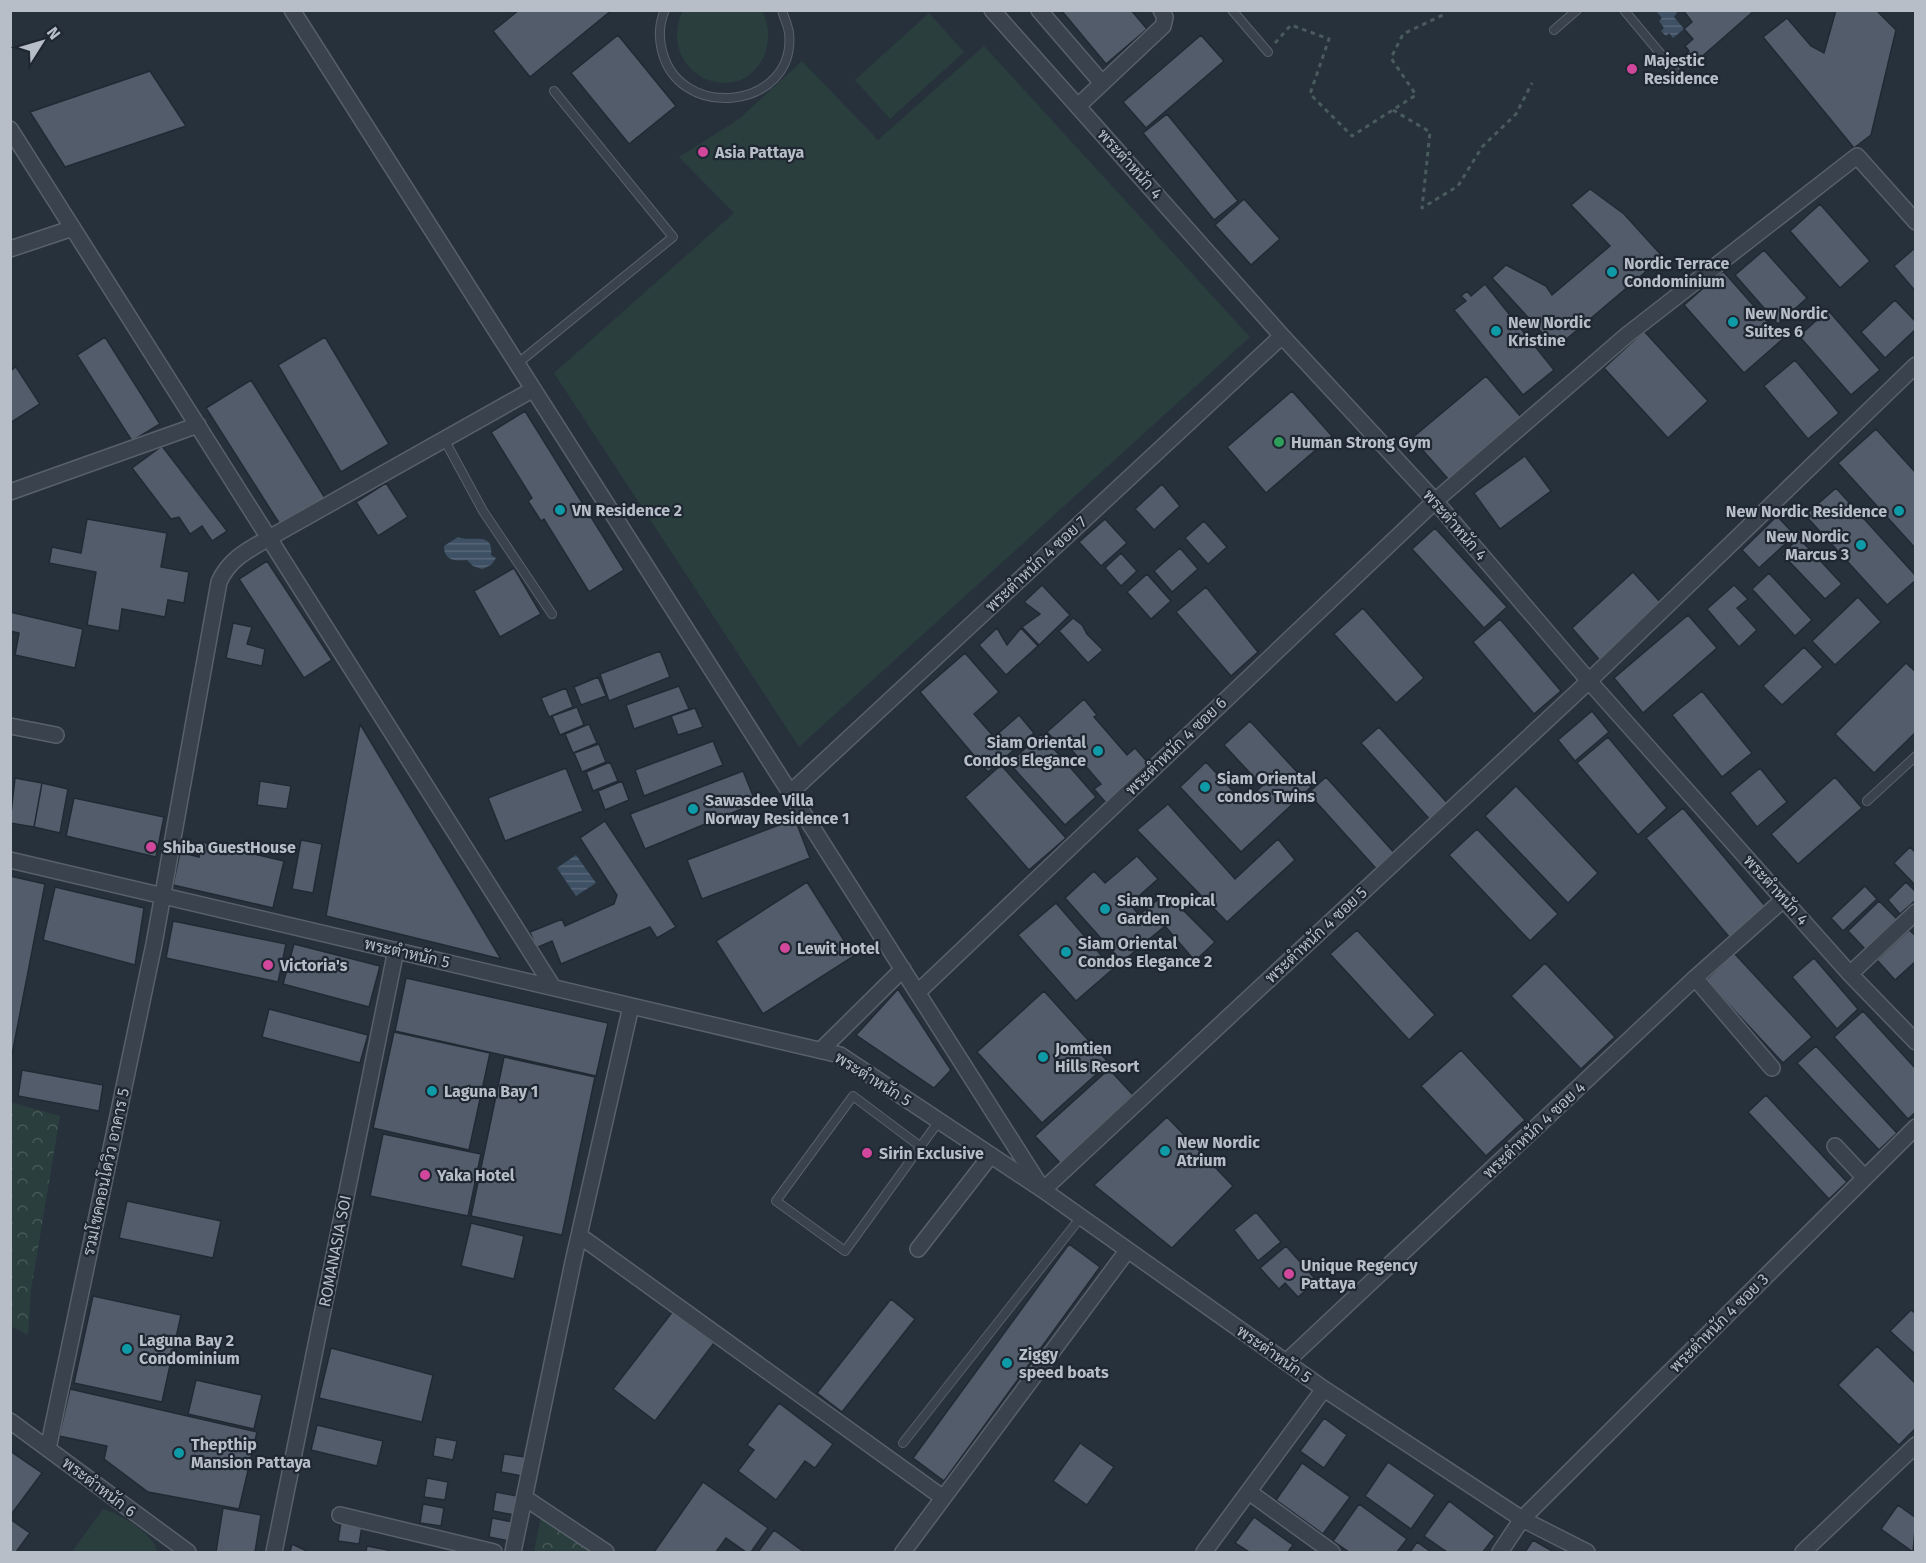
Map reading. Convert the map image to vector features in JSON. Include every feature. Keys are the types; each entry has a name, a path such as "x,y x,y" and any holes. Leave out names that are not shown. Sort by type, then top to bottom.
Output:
{"street":[{"path":"292,10 516,365 1044,1190"},
{"name":"พระตำหนัก 4","path":"992,10 1282,336 1435,501 1589,681 1850,974 1916,1042"},
{"path":"1038,10 1102,83"},
{"path":"1078,106 1163,26 1165,17 1161,10"},
{"path":"10,129 553,987"},
{"name":"พระตำหนัก 4 ซอย 6","path":"918,992 1435,501 1627,335 1857,156 1916,222"},
{"path":"10,249 73,228"},
{"name":"พระตำหนัก 4 ซอย 7","path":"791,792 1282,336"},
{"name":"พระตำหนัก 4 ซอย 5","path":"1044,1190 1589,681 1916,364"},
{"name":"รวมโชคคอนโดวิว อาคาร 5","path":"48,1449 164,896 219,582 224,571 235,559 269,538 532,390"},
{"path":"10,492 198,425"},
{"path":"10,726 56,735"},
{"name":"พระตำหนัก 5","path":"10,860 840,1055 1044,1190 1324,1389 1522,1519 1587,1552"},
{"name":"พระตำหนัก 4 ซอย 4","path":"1286,1362 1695,978 1784,899"},
{"path":"1850,974 1916,912"},
{"name":"ROMANASIA SOI","path":"274,1552 396,951"},
{"path":"821,1050 903,969"},
{"path":"1695,978 1772,1068"},
{"path":"513,1552 631,1006"},
{"name":"พระตำหนัก 4 ซอย 3","path":"1500,1552 1522,1519 1916,1127"},
{"path":"1835,1146 1865,1178"},
{"path":"918,1250 991,1155"},
{"path":"580,1236 942,1497"},
{"path":"903,1552 1127,1251"},
{"path":"1204,1552 1324,1389"},
{"name":"พระตำหนัก 6","path":"10,1421 182,1551"},
{"path":"1803,1552 1916,1445"},
{"path":"1249,1492 1332,1552"},
{"path":"525,1498 606,1552"},
{"path":"340,1515 494,1552"}],"lane":[{"path":"665,10 660,39 663,55 673,75 699,95 725,100 755,93 773,79 784,60 789,34 782,10"},
{"path":"1232,10 1268,52"},
{"path":"1554,30 1577,10"},
{"path":"1624,10 1675,71"},
{"path":"516,365 673,237 554,91"},
{"path":"444,438 483,511 552,614"},
{"path":"1867,801 1916,756"},
{"path":"921,1146 853,1096 776,1201 845,1251 921,1146 939,1121"},
{"path":"903,1443 1081,1217"}],"path":[{"path":"1268,52 1291,25 1329,39 1310,94 1352,136 1416,95 1391,58 1403,34 1445,14"},
{"path":"1393,110 1430,132 1422,208 1458,186 1482,147 1516,114 1532,83"}],"green space":[{"path":"683,10 762,11 767,24 768,37 761,62 743,79 730,83 716,82 694,72 681,55 678,44 677,33"},
{"path":"929,13 964,52 890,119 855,80"},
{"path":"984,46 1250,337 799,747 554,373 734,213 679,157 739,119 802,61 878,140"},
{"path":"10,1102 60,1116 31,1290 28,1335 11,1326"},
{"path":"103,1509 127,1520 144,1532 155,1545 157,1552 72,1552"},
{"path":"541,1517 591,1552 534,1552"}],"water":[{"path":"1656,11 1675,11 1677,13 1674,17 1684,29 1673,38 1669,33 1666,36 1661,31 1664,28 1659,21 1662,18"},
{"path":"458,537 489,542 491,555 496,558 491,565 482,569 473,566 467,560 451,559 446,555 444,546"},
{"path":"576,855 596,883 576,896 557,868"}],"building":[{"path":"519,10 612,10 530,77 493,31"},
{"path":"1061,10 1131,10 1147,29 1106,64"},
{"path":"1683,10 1755,10 1690,67 1682,57 1689,51 1685,46 1693,39 1684,29 1692,22"},
{"path":"1836,10 1876,10 1896,30 1871,135 1854,148 1763,37 1787,18 1811,46 1824,53"},
{"path":"618,35 676,106 629,144 571,73"},
{"path":"1201,35 1224,61 1146,128 1123,102"},
{"path":"150,71 186,126 65,167 30,112"},
{"path":"1167,114 1238,201 1214,220 1143,133"},
{"name":"Nordic Terrace Condominium","path":"1590,189 1624,214 1663,257 1556,348 1492,278 1506,265 1546,286 1552,295 1610,246 1571,205"},
{"path":"1244,199 1280,239 1251,265 1215,225"},
{"path":"1820,204 1870,261 1840,288 1790,231"},
{"path":"1916,247 1916,292 1894,266"},
{"path":"1764,250 1807,298 1778,324 1735,275"},
{"name":"New Nordic Suites 6","path":"1723,271 1783,339 1744,373 1684,305"},
{"name":"New Nordic Kristine","path":"1485,284 1554,370 1523,395 1454,310 1466,301 1461,296 1467,291 1471,296"},
{"path":"1895,300 1916,322 1916,329 1885,358 1861,332"},
{"path":"1828,310 1880,370 1851,395 1799,336"},
{"path":"1644,331 1708,401 1668,438 1604,368"},
{"path":"105,337 160,424 132,441 77,355"},
{"path":"325,337 389,444 341,472 278,365"},
{"path":"1795,360 1839,413 1808,439 1764,386"},
{"path":"16,367 40,404 10,423 10,371"},
{"path":"1486,376 1521,417 1449,480 1412,438"},
{"path":"251,380 325,498 281,526 206,408"},
{"name":"Human Strong Gym","path":"1292,391 1332,436 1266,493 1227,447"},
{"name":"VN Residence 2","path":"525,411 624,570 589,592 544,519 541,521 528,501 532,498 491,432"},
{"name":"New Nordic Residence","path":"1876,429 1916,473 1916,549 1838,463"},
{"path":"162,446 227,531 212,541 202,526 190,534 179,517 171,519 132,468"},
{"path":"1525,456 1551,491 1500,529 1474,493"},
{"path":"386,483 408,517 378,536 356,502"},
{"path":"1162,484 1180,506 1154,530 1135,509"},
{"name":"New Nordic Marcus 3","path":"1836,488 1916,576 1916,580 1887,605 1805,515"},
{"path":"1777,516 1795,535 1759,568 1742,550"},
{"path":"87,519 167,533 161,567 189,572 184,603 168,600 165,617 122,609 119,631 87,625 96,572 49,563 52,547 81,553"},
{"path":"1105,519 1127,543 1101,566 1079,542"},
{"path":"1204,521 1227,547 1208,564 1185,538"},
{"path":"1435,528 1507,607 1484,628 1412,549"},
{"path":"1799,538 1842,584 1825,599 1782,554"},
{"path":"1180,548 1198,569 1172,592 1154,571"},
{"path":"1121,553 1137,571 1121,586 1105,568"},
{"path":"267,561 332,660 304,678 239,579"},
{"path":"514,568 541,614 500,637 474,591"},
{"path":"1633,572 1663,605 1603,664 1572,628"},
{"path":"1769,573 1812,620 1795,636 1752,589"},
{"path":"1147,574 1171,601 1151,619 1127,592"},
{"path":"1042,585 1070,615 1039,645 1022,627 1040,614 1024,602"},
{"path":"1734,585 1748,599 1737,608 1757,630 1739,647 1707,609"},
{"path":"1206,587 1258,652 1231,676 1176,612"},
{"path":"1858,597 1881,622 1835,665 1812,641"},
{"path":"1363,608 1424,678 1396,703 1334,634"},
{"path":"10,612 83,629 75,668 15,655 19,633 10,631"},
{"path":"1688,615 1717,648 1643,713 1614,678"},
{"path":"1073,618 1103,650 1088,663 1059,631"},
{"path":"1500,619 1561,691 1534,714 1473,642"},
{"path":"233,623 252,627 247,644 265,649 262,666 226,658"},
{"path":"997,628 1007,645 1021,628 1038,646 1006,675 979,645"},
{"path":"1804,647 1823,667 1782,705 1763,686"},
{"path":"660,651 670,677 609,701 600,674"},
{"path":"965,653 999,692 974,714 994,737 1019,715 1034,733 988,772 920,692"},
{"path":"1906,663 1916,672 1916,732 1874,773 1835,734"},
{"path":"598,677 606,696 581,705 574,687"},
{"path":"679,686 689,709 634,729 626,705"},
{"path":"566,688 573,707 549,717 541,698"},
{"path":"1702,691 1752,753 1722,777 1672,715"},
{"name":"Siam Oriental Condos Elegance","path":"1084,699 1097,715 1094,717 1127,755 1135,748 1151,766 1107,804 1094,789 1101,784 1064,741 1059,745 1047,732"},
{"path":"577,707 584,725 560,735 552,716"},
{"path":"695,708 703,727 678,735 671,716"},
{"path":"1592,711 1609,732 1575,761 1558,740"},
{"name":"Siam Oriental condos Twins","path":"1250,721 1311,787 1241,852 1180,787 1206,762 1244,803 1262,786 1224,745"},
{"path":"360,724 501,959 326,916"},
{"path":"589,724 597,743 573,753 565,734"},
{"path":"1379,727 1451,807 1433,823 1361,743"},
{"path":"1041,734 1096,797 1065,825 1009,763"},
{"path":"1608,737 1667,808 1638,835 1577,763"},
{"path":"713,741 723,765 644,796 635,770"},
{"path":"599,744 606,762 582,772 574,753"},
{"path":"610,762 618,781 593,791 586,772"},
{"path":"1001,765 1066,838 1029,870 965,797"},
{"path":"566,768 583,811 505,841 488,798"},
{"path":"1760,768 1787,802 1757,827 1730,793"},
{"name":"Sawasdee Villa Norway Residence 1","path":"743,771 756,803 645,849 630,814"},
{"path":"1326,777 1398,857 1380,873 1308,793"},
{"path":"1835,777 1862,808 1798,864 1771,834"},
{"path":"15,778 42,783 34,827 10,823"},
{"path":"260,781 291,786 287,809 257,805"},
{"path":"622,781 629,800 605,810 598,791"},
{"path":"42,783 68,789 60,833 34,827"},
{"path":"1516,786 1598,873 1568,903 1485,816"},
{"path":"74,798 164,817 156,857 66,836"},
{"name":"Siam Tropical Garden","path":"1168,804 1235,879 1278,839 1295,860 1227,922 1137,830"},
{"path":"1683,808 1766,907 1730,938 1646,838"},
{"path":"795,819 810,858 702,899 687,860"},
{"path":"605,821 676,927 657,938 650,927 561,964 552,941 536,948 530,932 562,919 565,926 614,904 617,895 580,838"},
{"path":"1477,829 1558,914 1530,941 1449,855"},
{"path":"301,840 322,844 313,893 292,889"},
{"path":"202,842 284,861 273,908 173,885 180,852 199,857"},
{"path":"1910,847 1916,853 1916,886 1894,863"},
{"name":"Siam Tropical Garden","path":"1137,856 1158,879 1130,904 1139,915 1166,893 1215,942 1195,961 1165,926 1122,962 1065,898 1094,871 1105,883"},
{"path":"10,876 45,884 10,1065"},
{"name":"Lewit Hotel","path":"807,882 854,956 763,1014 716,941"},
{"path":"1906,882 1916,892 1916,900 1900,914 1888,900"},
{"path":"1865,886 1877,899 1843,931 1831,918"},
{"path":"55,887 144,908 135,965 43,940"},
{"path":"1879,901 1899,921 1867,951 1848,931"},
{"name":"Siam Oriental Condos Elegance 2","path":"1056,903 1113,969 1076,1001 1018,935"},
{"path":"173,921 286,944 278,982 166,958"},
{"path":"1357,930 1435,1015 1409,1040 1330,954"},
{"path":"1909,930 1916,936 1916,961 1895,980 1877,960"},
{"path":"294,944 380,966 369,1007 283,984"},
{"path":"1734,953 1812,1037 1783,1063 1706,980"},
{"path":"1814,958 1858,1009 1837,1029 1792,977"},
{"path":"1545,963 1615,1037 1581,1069 1511,996"},
{"path":"406,978 608,1023 596,1076 395,1031"},
{"path":"898,989 951,1070 934,1088 856,1035"},
{"name":"Jomtien Hills Resort","path":"1044,991 1109,1063 1042,1123 977,1052"},
{"path":"269,1009 368,1035 360,1063 262,1037"},
{"path":"1863,1011 1916,1069 1916,1112 1908,1119 1834,1037"},
{"name":"Laguna Bay 1","path":"394,1032 490,1053 469,1150 373,1128"},
{"path":"1816,1046 1897,1133 1879,1150 1797,1063"},
{"path":"1461,1050 1525,1120 1486,1156 1421,1086"},
{"path":"504,1057 595,1077 562,1235 471,1216"},
{"path":"1109,1069 1133,1095 1061,1164 1035,1136"},
{"path":"22,1070 103,1085 99,1111 18,1096"},
{"path":"1766,1095 1847,1182 1829,1199 1748,1112"},
{"name":"New Nordic Atrium","path":"1167,1117 1233,1186 1172,1248 1094,1185"},
{"name":"Yaka Hotel","path":"383,1134 481,1154 468,1216 370,1196"},
{"path":"127,1201 221,1221 213,1258 119,1238"},
{"path":"1256,1212 1281,1242 1258,1261 1234,1230"},
{"path":"471,1223 524,1236 514,1279 461,1266"},
{"name":"Ziggy speed boats","path":"1069,1244 1100,1267 944,1481 913,1458"},
{"name":"Unique Regency Pattaya","path":"1286,1246 1317,1281 1298,1297 1285,1283 1279,1289 1260,1268"},
{"name":"Laguna Bay 2 Condominium","path":"93,1296 181,1315 162,1402 74,1383"},
{"path":"891,1299 915,1319 842,1412 817,1393"},
{"path":"1911,1310 1916,1314 1916,1355 1890,1331"},
{"path":"673,1311 714,1343 655,1421 613,1389"},
{"path":"1877,1346 1916,1384 1916,1428 1899,1445 1838,1385"},
{"path":"331,1348 433,1375 422,1422 319,1398"},
{"path":"196,1380 262,1395 254,1429 188,1414"},
{"name":"Thepthip Mansion Pattaya","path":"70,1389 257,1432 239,1509 148,1492 104,1459 107,1446 59,1436"},
{"path":"779,1403 833,1444 815,1468 805,1461 776,1500 738,1471 754,1450 747,1445"},
{"path":"1324,1418 1347,1435 1324,1468 1300,1451"},
{"path":"317,1425 383,1441 377,1466 311,1450"},
{"path":"436,1437 457,1441 453,1460 433,1456"},
{"path":"1080,1443 1114,1467 1087,1505 1053,1481"},
{"path":"10,1451 42,1473 10,1516"},
{"path":"504,1454 525,1457 522,1476 501,1472"},
{"path":"1388,1462 1435,1495 1411,1529 1365,1496"},
{"path":"1302,1463 1350,1497 1323,1534 1276,1500"},
{"path":"427,1478 448,1482 445,1500 424,1497"},
{"path":"703,1482 768,1528 751,1552 746,1552 726,1538 716,1552 654,1552"},
{"path":"496,1492 517,1496 514,1515 493,1511"},
{"path":"1449,1501 1495,1536 1483,1552 1447,1552 1424,1536"},
{"path":"423,1504 444,1508 441,1526 420,1523"},
{"path":"1359,1504 1407,1539 1397,1552 1349,1552 1333,1541"},
{"path":"1898,1505 1916,1518 1913,1552 1881,1529"},
{"path":"223,1508 261,1515 255,1552 216,1552"},
{"path":"1254,1517 1293,1545 1288,1552 1249,1552 1235,1543"},
{"path":"492,1518 513,1522 509,1541 489,1537"},
{"path":"10,1519 30,1533 16,1552 10,1552"},
{"path":"341,1522 362,1526 359,1544 338,1541"},
{"path":"774,1530 804,1552 758,1552"},
{"path":"1533,1540 1554,1552 1525,1552"},
{"path":"1417,1542 1431,1552 1410,1552"},
{"path":"292,1544 309,1552 290,1552"},
{"path":"367,1546 388,1550 388,1552 366,1552"}],"place":[{"name":"Majestic Residence","path":"1632,69"},
{"name":"Asia Pattaya","path":"703,152"},
{"name":"Nordic Terrace Condominium","path":"1612,272"},
{"name":"New Nordic Suites 6","path":"1733,322"},
{"name":"New Nordic Kristine","path":"1496,331"},
{"name":"Human Strong Gym","path":"1279,442"},
{"name":"VN Residence 2","path":"560,510"},
{"name":"New Nordic Residence","path":"1899,511"},
{"name":"New Nordic Marcus 3","path":"1861,545"},
{"name":"Siam Oriental Condos Elegance","path":"1098,751"},
{"name":"Siam Oriental condos Twins","path":"1205,787"},
{"name":"Sawasdee Villa Norway Residence 1","path":"693,809"},
{"name":"Shiba GuestHouse","path":"151,847"},
{"name":"Siam Tropical Garden","path":"1105,909"},
{"name":"Lewit Hotel","path":"785,948"},
{"name":"Siam Oriental Condos Elegance 2","path":"1066,952"},
{"name":"Victoria's","path":"268,965"},
{"name":"Jomtien Hills Resort","path":"1043,1057"},
{"name":"Laguna Bay 1","path":"432,1091"},
{"name":"New Nordic Atrium","path":"1165,1151"},
{"name":"Sirin Exclusive","path":"867,1153"},
{"name":"Yaka Hotel","path":"425,1175"},
{"name":"Unique Regency Pattaya","path":"1289,1274"},
{"name":"Laguna Bay 2 Condominium","path":"127,1349"},
{"name":"Ziggy speed boats","path":"1007,1363"},
{"name":"Thepthip Mansion Pattaya","path":"179,1453"}]}
